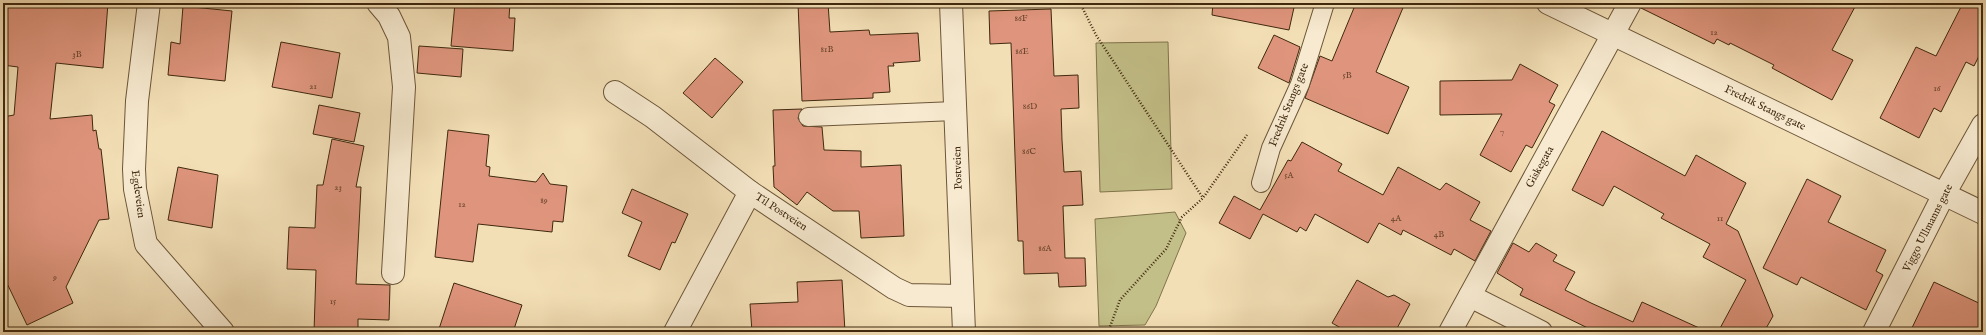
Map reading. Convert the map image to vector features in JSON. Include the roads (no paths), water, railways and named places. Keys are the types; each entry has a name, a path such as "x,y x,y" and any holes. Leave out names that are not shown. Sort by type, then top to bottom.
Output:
{"street":[{"name":"Egdeveien","path":"149,3 137,101 134,169 135,189 146,244 223,332"},
{"path":"378,3 389,16 398,37 402,56 404,87 393,273"},
{"name":"Postveien","path":"951,3 964,332"},
{"name":"Fredrik Stangs gate","path":"1548,3 1943,196 1983,213"},
{"name":"Giskegata","path":"1450,332 1630,3"},
{"name":"Til Postveien","path":"615,92 653,117 750,192 894,288 909,295 962,296"},
{"name":"Viggo Ullmanns gate","path":"1874,332 1943,196 1983,124"},
{"path":"675,332 750,192"},
{"path":"1470,296 1541,332"}],"lane":[{"name":"Fredrik Stangs gate","path":"1261,183 1271,148 1300,84 1325,3"},
{"path":"808,117 955,111"}]}
